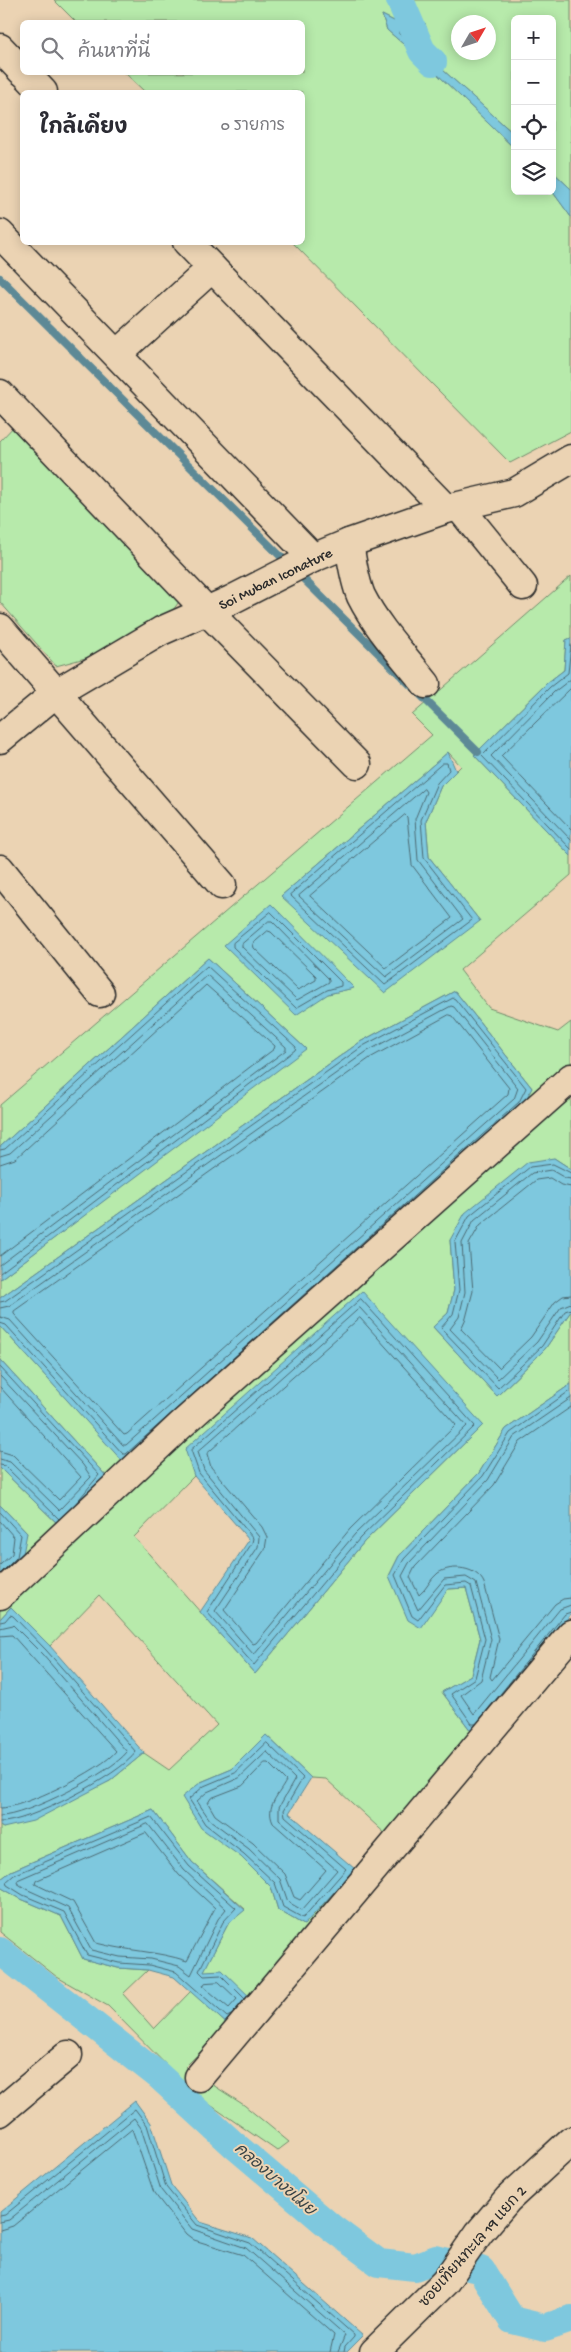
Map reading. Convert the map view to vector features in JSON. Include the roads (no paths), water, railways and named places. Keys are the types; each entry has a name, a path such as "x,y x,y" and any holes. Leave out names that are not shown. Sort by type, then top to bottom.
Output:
{"street":[{"path":"0,48 20,69"},
{"path":"26,75 41,90"},
{"path":"0,234 117,354 298,565"},
{"path":"190,245 452,508 522,586"},
{"path":"117,354 212,268"},
{"path":"4,405 357,764"},
{"name":"Soi Muban Iconature","path":"0,739 56,693 161,631 207,611 298,565 349,542 452,508 514,493 571,459"},
{"path":"349,542 354,575 361,596 375,619 426,684"},
{"path":"0,628 222,885"},
{"path":"0,869 100,993"},
{"path":"0,1595 181,1425 571,1078"},
{"path":"198,2077 571,1634"},
{"path":"0,2112 68,2055"},
{"name":"ซอยเทียนทะเล 19 แยก 2","path":"374,2352 445,2282 479,2233 508,2199 571,2141"}],"water":[{"path":"382,15 414,31 425,23 433,61 511,131 511,145 433,70 387,30"},
{"path":"556,175 571,189 571,217 555,195"},
{"path":"571,638 571,856 474,755 547,683 564,670 566,640"},
{"path":"448,752 456,771 441,786 426,821 429,857 480,921 385,993 281,896"},
{"path":"271,904 354,988 328,994 296,1015 224,945"},
{"path":"208,958 306,1049 0,1279 0,1147"},
{"path":"455,991 532,1088 523,1105 124,1463 0,1326 0,1298 360,1042"},
{"path":"554,1158 571,1169 571,1311 545,1349 497,1396 433,1327 448,1313 454,1290 450,1240 465,1213 528,1162"},
{"path":"362,1291 483,1425 364,1542 255,1674 200,1612 249,1540 194,1476 185,1449"},
{"path":"0,1360 107,1477 61,1527 0,1468"},
{"path":"571,1384 571,1614 474,1735 442,1692 471,1675 480,1639 466,1588 448,1589 421,1628 408,1620 389,1576 399,1556 479,1473 506,1429"},
{"path":"0,1505 27,1533 22,1559 0,1581"},
{"path":"11,1607 50,1646 144,1753 110,1781 33,1821 3,1828 0,1826 0,1619"},
{"path":"266,1735 311,1778 289,1813 355,1869 304,1925 278,1910 271,1887 241,1857 201,1828 182,1797 201,1782 232,1769"},
{"path":"153,1810 192,1862 245,1910 228,1924 204,1971 222,1970 254,2001 228,2025 174,1977 148,1970 118,1968 83,1959 61,1916 21,1899 0,1887 0,1880 11,1871"},
{"path":"135,2101 151,2123 171,2185 200,2222 252,2238 363,2336 347,2352 0,2352 0,2212"}],"waterway":[{"path":"400,0 422,51 433,62"},
{"path":"0,278 478,752"},
{"name":"คลองบางขโมย","path":"0,1951 159,2076 233,2144 332,2228 379,2263 415,2267 436,2259 481,2270 512,2320 545,2328 571,2319"}]}
